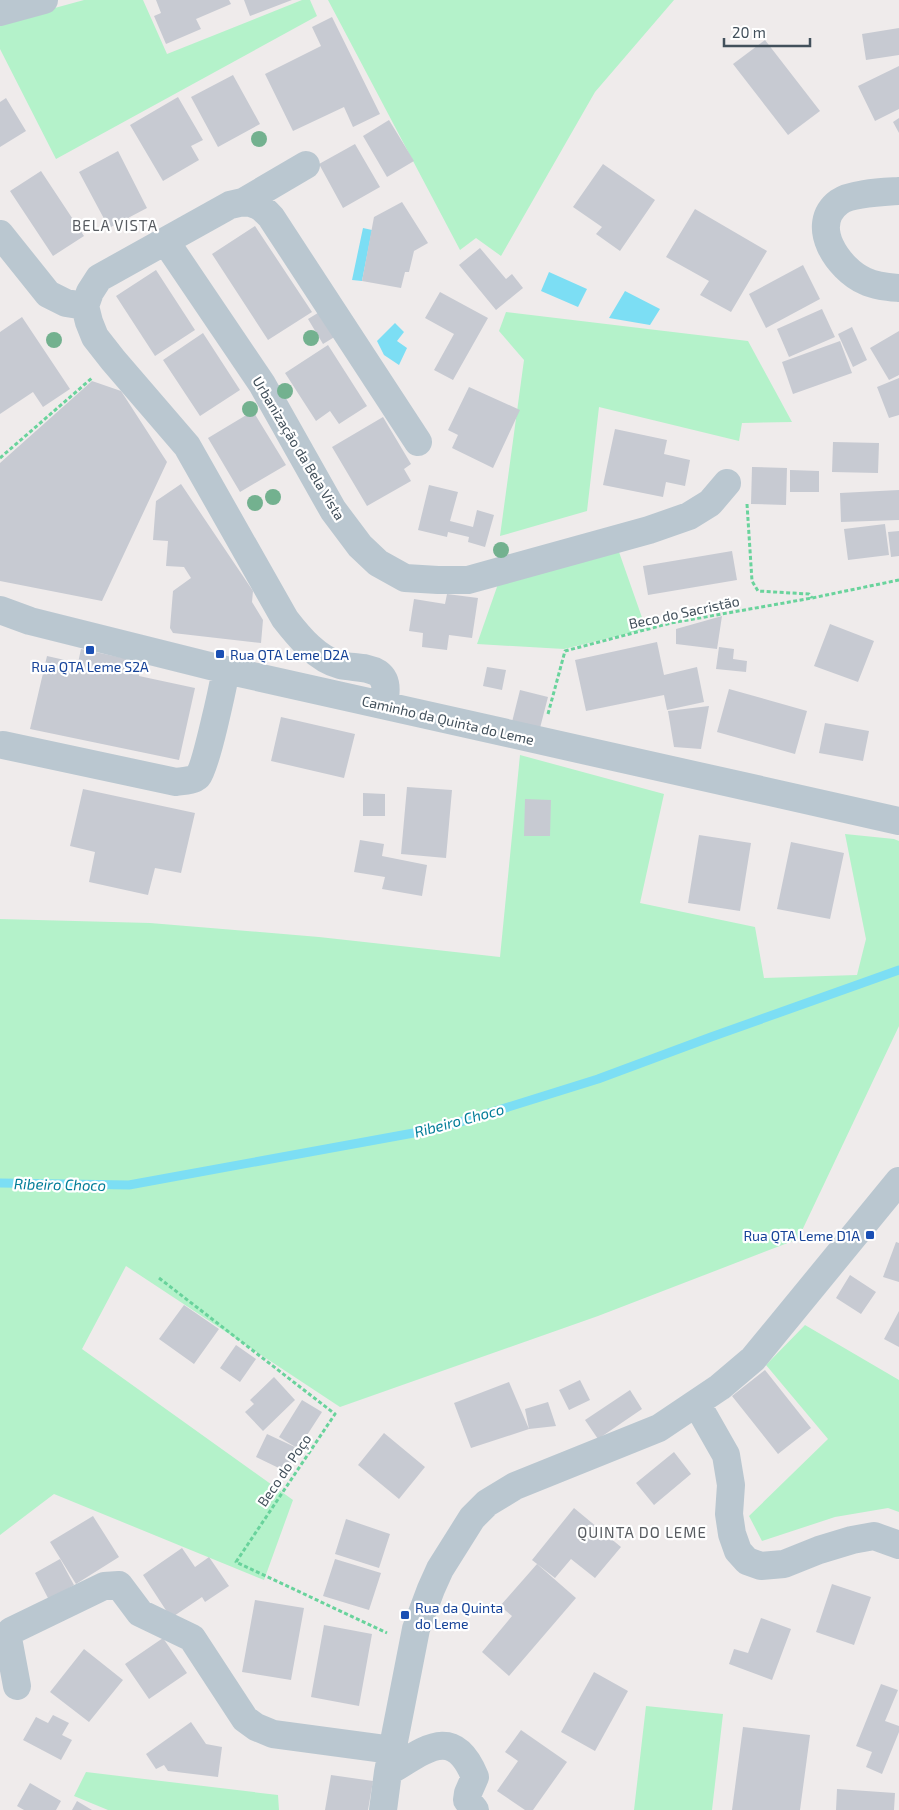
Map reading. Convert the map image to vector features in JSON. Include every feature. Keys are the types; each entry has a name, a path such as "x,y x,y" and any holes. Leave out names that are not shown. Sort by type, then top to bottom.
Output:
{"street":[{"path":"0,12 44,0"},
{"path":"306,165 243,202 230,206 99,278 90,292 85,306 89,322 96,337 113,360 187,446 285,619 302,641 318,653 339,665 363,668 378,674 385,683 386,694 383,705"},
{"path":"899,191 872,192 840,201 827,214 825,227 831,247 848,270 865,281 886,287 899,288"},
{"path":"243,202 254,202 271,217 418,442"},
{"path":"0,234 48,294 66,303 85,306"},
{"name":"Urbanização da Bela Vista","path":"166,242 262,384 333,510 360,546 378,563 405,578 468,580 649,530 689,516 710,502 737,490"},
{"name":"Caminho da Quinta do Leme","path":"0,610 30,621 226,670 899,821"},
{"path":"3,745 176,782 191,780 198,776 204,762 226,670"},
{"path":"383,1810 390,1761 412,1645 423,1609 440,1569 466,1526 488,1503 515,1486 659,1428 720,1388 752,1359 899,1181"},
{"path":"697,1404 726,1455 731,1485 729,1514 732,1534 738,1551 747,1561 761,1566 784,1564 827,1547 874,1536 899,1545"},
{"path":"17,1686 8,1638 11,1630 104,1586 119,1585 140,1613 192,1638 245,1719 256,1728 272,1734 390,1761 431,1747 441,1745 450,1747 459,1751 469,1762 475,1777 468,1793 468,1800 475,1810"}],"path":[{"path":"0,458 113,360"},
{"path":"737,490 752,581 758,591 809,594 812,598"},
{"name":"Beco do Sacristão","path":"541,741 565,651 671,624 899,580"},
{"name":"Beco do Poço","path":"159,1278 335,1414 236,1562 412,1645"}],"green space":[{"path":"84,0 143,0 167,54 302,0 310,0 317,16 56,159 0,49 0,23"},
{"path":"328,0 674,0 595,92 501,256 476,238 460,250"},
{"path":"506,312 748,341 792,422 742,423 739,441 599,407 587,511 500,536 524,360 499,331"},
{"path":"619,552 646,629 564,649 477,644 498,584"},
{"path":"520,755 664,794 640,903 755,927 764,978 857,975 866,939 845,834 899,841 899,1026 798,1239 598,1316 340,1407 126,1266 82,1349 293,1500 264,1580 54,1494 0,1535 0,919 150,923 319,937 500,957"},
{"path":"805,1325 899,1380 899,1512 888,1508 835,1517 762,1541 749,1516 828,1439 766,1365"},
{"path":"646,1706 723,1714 712,1810 634,1810"},
{"path":"86,1772 278,1795 279,1810 108,1810 74,1796"}],"water":[{"path":"363,228 372,230 362,281 352,280"},
{"path":"549,272 587,289 578,307 541,291"},
{"path":"625,291 660,309 650,325 609,318"},
{"path":"395,323 404,332 397,341 407,348 399,365 384,355 377,341"}],"building":[{"path":"156,0 229,0 231,4 196,19 201,29 166,44 154,16 161,13"},
{"path":"244,0 292,0 250,16"},
{"path":"332,17 380,114 353,127 344,107 293,131 265,74 321,46 312,27"},
{"path":"899,28 899,55 866,60 862,34"},
{"path":"765,40 820,111 788,135 733,64"},
{"path":"899,66 899,109 875,121 858,86"},
{"path":"233,75 260,124 218,147 191,97"},
{"path":"178,97 203,140 191,146 199,160 163,181 130,125"},
{"path":"6,98 26,131 0,147 0,102"},
{"path":"899,118 899,133 893,122"},
{"path":"389,120 414,161 387,177 363,136"},
{"path":"355,144 380,187 343,208 319,164"},
{"path":"118,151 147,208 109,228 79,172"},
{"path":"603,164 655,200 620,251 596,234 602,227 573,207"},
{"path":"41,171 84,236 53,256 10,191"},
{"path":"402,202 428,243 414,251 409,272 405,272 401,288 362,281 374,217"},
{"path":"695,209 767,251 731,312 700,295 709,281 666,257"},
{"path":"255,226 312,312 268,340 212,254"},
{"path":"480,248 506,279 512,274 523,288 496,310 459,265"},
{"path":"803,265 820,299 766,328 749,294"},
{"path":"156,270 195,330 155,356 116,296"},
{"path":"440,292 488,318 453,380 434,370 454,334 425,318"},
{"path":"326,308 341,333 323,344 308,319"},
{"path":"822,309 835,337 789,357 777,329"},
{"path":"22,317 70,389 43,407 33,392 0,414 0,332"},
{"path":"852,327 867,360 853,367 838,334"},
{"path":"899,331 899,375 889,380 870,348"},
{"path":"203,333 240,390 200,416 163,360"},
{"path":"840,341 852,373 793,394 782,362"},
{"path":"328,345 367,406 339,424 330,411 316,421 285,373"},
{"path":"899,378 899,415 889,418 877,387"},
{"path":"92,381 121,391 167,462 102,601 0,581 0,463"},
{"path":"469,387 520,410 493,468 452,448 458,435 448,430"},
{"path":"253,411 286,465 240,492 208,438"},
{"path":"383,417 411,464 404,469 411,481 367,506 332,447"},
{"path":"615,429 667,440 664,454 690,460 685,486 666,482 663,497 603,485"},
{"path":"833,442 879,443 878,473 832,472"},
{"path":"752,467 787,468 786,505 751,504"},
{"path":"790,470 819,471 819,492 790,492"},
{"path":"181,484 253,591 252,602 263,620 261,643 173,633 170,628 173,591 191,578 184,567 166,566 168,541 153,540 156,501"},
{"path":"429,485 458,492 450,521 473,527 477,510 494,515 485,547 468,542 469,537 448,532 447,537 418,530"},
{"path":"899,490 899,520 841,522 840,493"},
{"path":"885,524 889,555 848,560 844,529"},
{"path":"899,531 899,556 891,557 888,532"},
{"path":"732,551 737,580 648,595 643,566"},
{"path":"447,594 478,598 472,638 449,635 447,650 422,647 423,633 409,631 414,599 445,604"},
{"path":"722,616 717,649 676,644 676,629"},
{"path":"830,624 874,641 858,682 814,666"},
{"path":"657,642 664,675 697,667 704,702 667,710 664,695 586,711 575,660"},
{"path":"719,647 734,649 733,659 747,661 746,672 716,669"},
{"path":"81,649 142,662 139,676 195,688 179,760 30,729 47,656 78,663"},
{"path":"487,667 506,670 502,690 483,686"},
{"path":"729,689 807,711 795,754 717,732"},
{"path":"520,690 548,697 540,728 512,722"},
{"path":"709,706 701,749 674,747 668,711"},
{"path":"281,717 355,734 344,778 271,761"},
{"path":"825,723 869,731 863,761 819,753"},
{"path":"407,787 452,790 446,858 401,854"},
{"path":"83,789 195,813 181,873 155,868 148,895 89,882 95,852 70,846"},
{"path":"363,793 385,794 385,816 363,816"},
{"path":"525,799 551,800 550,836 524,836"},
{"path":"699,835 751,843 740,911 688,903"},
{"path":"360,840 384,844 382,856 427,865 422,896 382,889 385,877 354,872"},
{"path":"791,842 844,853 830,919 777,909"},
{"path":"896,1242 899,1243 899,1282 883,1277"},
{"path":"850,1275 876,1292 861,1314 836,1298"},
{"path":"184,1305 219,1329 194,1364 159,1339"},
{"path":"899,1311 899,1347 884,1339"},
{"path":"236,1345 256,1359 240,1382 220,1368"},
{"path":"765,1370 811,1428 778,1454 732,1396"},
{"path":"274,1377 295,1400 263,1431 245,1412 254,1404 250,1400"},
{"path":"580,1380 590,1400 569,1410 559,1390"},
{"path":"509,1382 529,1429 471,1448 454,1403"},
{"path":"630,1390 642,1409 598,1439 585,1420"},
{"path":"302,1400 322,1412 298,1449 287,1472 256,1457 267,1434 297,1448 279,1437"},
{"path":"548,1402 556,1426 529,1429 525,1409"},
{"path":"384,1433 425,1467 399,1499 358,1465"},
{"path":"674,1452 691,1474 654,1505 636,1483"},
{"path":"574,1508 621,1547 595,1578 571,1559 555,1578 532,1560"},
{"path":"93,1516 119,1557 76,1584 50,1542"},
{"path":"346,1519 390,1534 379,1568 335,1554"},
{"path":"182,1548 195,1567 209,1557 229,1586 205,1602 202,1597 171,1618 143,1575"},
{"path":"60,1559 74,1585 49,1600 35,1573"},
{"path":"335,1559 381,1573 369,1610 323,1596"},
{"path":"537,1564 576,1598 509,1676 482,1652 512,1616 500,1606"},
{"path":"832,1584 871,1597 854,1645 816,1632"},
{"path":"255,1600 304,1608 291,1680 242,1672"},
{"path":"761,1618 791,1629 772,1680 729,1664 734,1649 748,1653"},
{"path":"324,1625 372,1634 359,1706 311,1697"},
{"path":"163,1638 187,1673 149,1699 125,1664"},
{"path":"84,1649 123,1680 89,1722 50,1692"},
{"path":"594,1672 628,1691 595,1751 561,1732"},
{"path":"881,1684 898,1690 885,1721 899,1726 899,1732 882,1774 866,1767 872,1752 856,1746"},
{"path":"53,1715 69,1723 62,1735 72,1740 61,1760 23,1740 36,1717 48,1723"},
{"path":"191,1722 206,1744 222,1747 218,1777 168,1771 164,1765 156,1769 146,1754"},
{"path":"743,1727 810,1735 800,1810 732,1810"},
{"path":"521,1730 567,1762 533,1810 525,1810 497,1791 518,1761 505,1752"},
{"path":"331,1775 373,1781 368,1810 325,1810"},
{"path":"30,1783 61,1801 56,1810 24,1810 17,1806"},
{"path":"837,1789 895,1793 894,1810 836,1810"},
{"path":"77,1801 92,1810 72,1810"}],"waterway":[{"name":"Ribeiro Choco","path":"0,1183 129,1185 441,1128 598,1079 899,970"}],"place":[{"name":"Rua QTA Leme S2A","path":"90,650"},
{"name":"Rua QTA Leme D2A","path":"220,654"},
{"name":"Rua QTA Leme D1A","path":"870,1235"},
{"name":"Rua da Quinta do Leme","path":"405,1615"}],"district":[{"name":"BELA VISTA","path":"115,225"},
{"name":"QUINTA DO LEME","path":"642,1532"}]}
